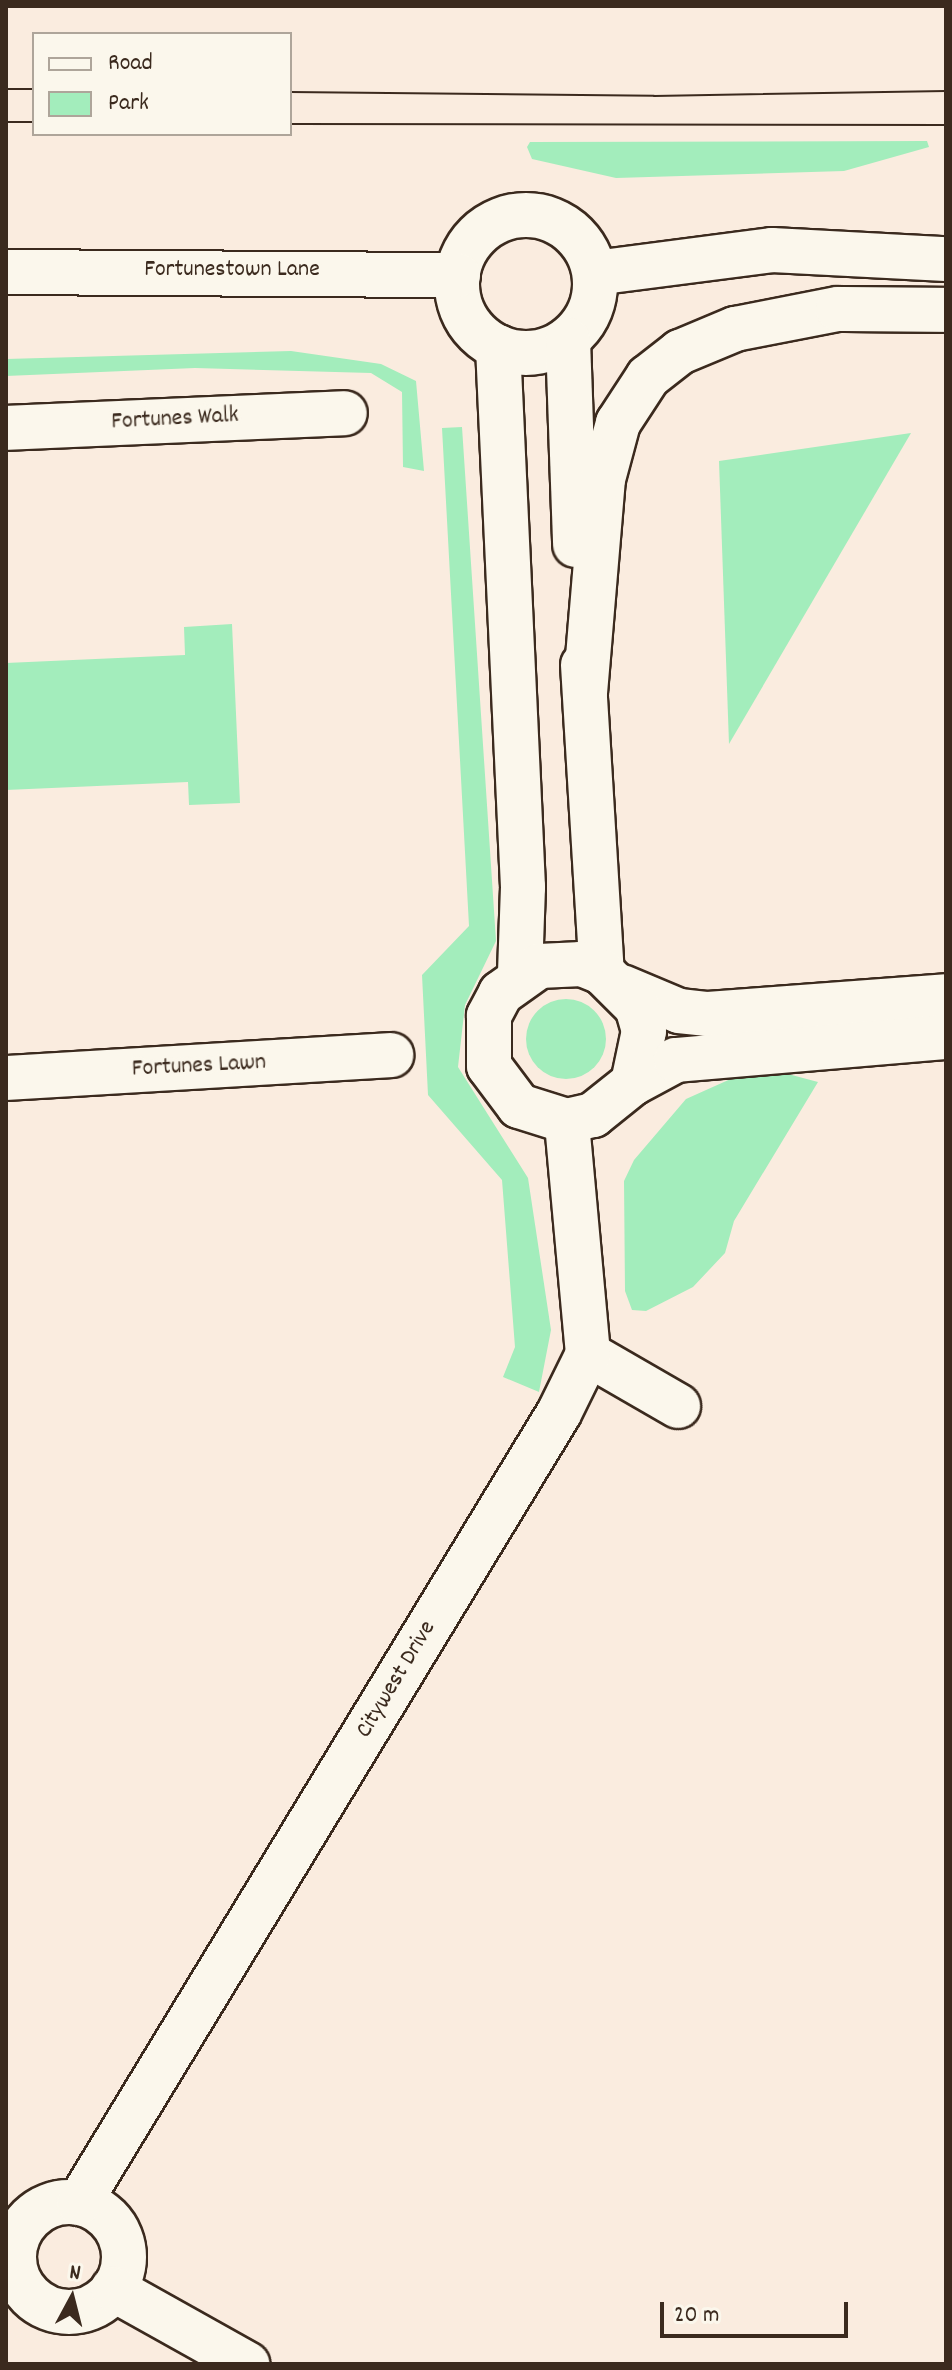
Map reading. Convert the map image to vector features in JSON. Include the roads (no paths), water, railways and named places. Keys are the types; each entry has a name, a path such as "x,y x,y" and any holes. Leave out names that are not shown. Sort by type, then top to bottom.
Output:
{"street":[{"path":"537,215 575,235 595,273 591,310 568,340 534,352 498,347 466,318 458,275 464,253 494,222 537,215"},
{"path":"595,273 772,250 946,259"},
{"name":"Fortunestown Lane","path":"6,272 458,275"},
{"path":"585,693 603,479 618,423 648,377 680,352 735,329 838,309 946,310"},
{"path":"568,340 566,410 585,693 612,979 644,1031 633,1083"},
{"path":"498,347 523,887 520,975"},
{"name":"Fortunes Walk","path":"6,428 345,413"},
{"path":"946,996 708,1014 679,1011 612,979 560,962 520,975 489,1016 489,1066 519,1106 567,1121 593,1115 633,1083 676,1060 732,1051 946,1037"},
{"name":"Fortunes Lawn","path":"6,1078 391,1055"},
{"path":"567,1121 588,1354 678,1406"},
{"name":"Citywest Drive","path":"79,2203 559,1413 588,1354"},
{"path":"79,2203 110,2221 120,2237 122,2264 113,2289 83,2311 64,2312 46,2307 20,2283 14,2266 19,2232 44,2208 79,2203"},
{"path":"113,2289 247,2364"}],"tram line":[{"path":"6,89 32,89"},
{"path":"292,92 654,96 946,91"},
{"path":"6,122 32,122"},
{"path":"292,124 946,125"}]}
